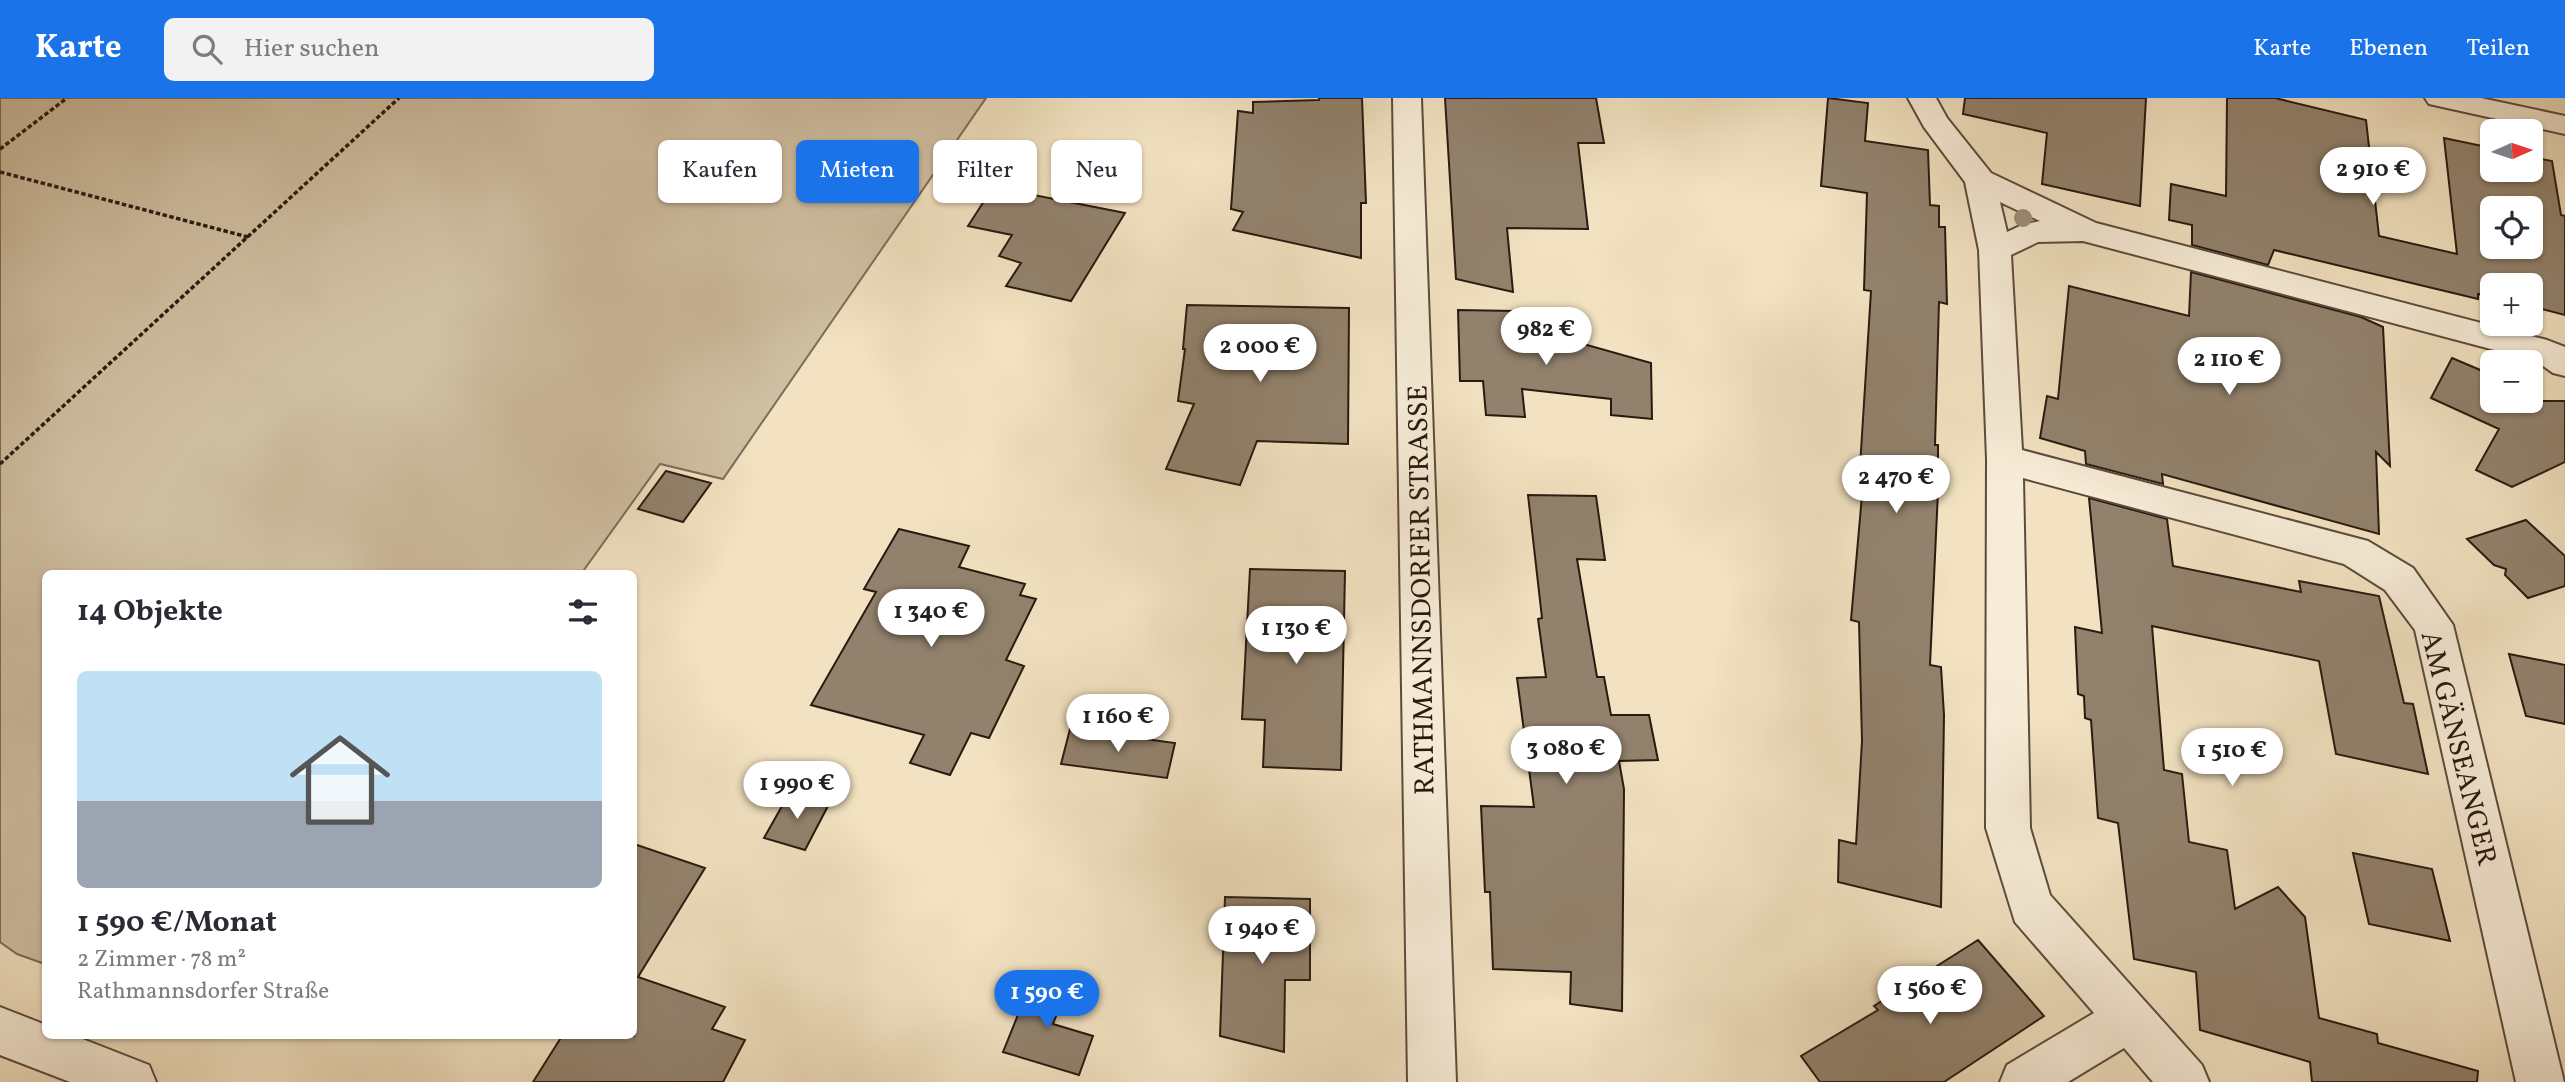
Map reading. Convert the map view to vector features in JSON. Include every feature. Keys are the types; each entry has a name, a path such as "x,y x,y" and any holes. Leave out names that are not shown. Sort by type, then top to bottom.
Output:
{"street":[{"name":"RATHMANNSDORFER STRASSE","path":"1407,98 1432,1082"},
{"path":"1922,98 1934,121 1980,180 1995,250 2005,459 2008,828 2031,907 2185,1082"},
{"path":"2439,98 2565,125"},
{"path":"1980,180 2086,230 2559,357"},
{"path":"1995,250 2033,232 2086,230"},
{"name":"AM GÄNSEANGER","path":"2005,459 2355,552 2399,579 2433,625 2540,1082"},
{"path":"2024,1082 2127,1019"},
{"path":"0,1031 132,1082"}],"path":[{"path":"0,149 67,98"},
{"path":"0,464 399,98"},
{"path":"0,172 249,237"}],"shaded area":[{"path":"0,98 986,98 957,140 933,140 933,175 919,195 919,140 796,140 796,203 914,203 723,479 660,464 584,570 42,570 42,963 17,954 0,942"}],"building":[{"path":"1362,98 1366,203 1361,203 1361,258 1233,230 1243,212 1231,209 1238,111 1253,113 1253,102"},
{"path":"1445,98 1596,98 1604,143 1578,143 1588,229 1507,228 1513,292 1456,279"},
{"path":"1828,98 1868,103 1865,141 1928,150 1930,205 1939,206 1939,227 1945,227 1947,304 1939,302 1935,445 1938,445 1938,491 1930,665 1941,667 1944,715 1941,907 1838,882 1839,840 1856,844 1862,741 1859,622 1851,620 1863,484 1859,483 1871,291 1864,290 1867,193 1821,186"},
{"path":"1965,98 2146,98 2140,206 2042,184 2047,133 1963,114"},
{"path":"2227,98 2275,98 2366,120 2379,236 2457,254 2444,138 2480,146 2480,182 2543,182 2543,159 2552,161 2561,215 2565,216 2565,315 2543,309 2543,273 2480,273 2478,299 2274,250 2268,265 2192,245 2192,225 2169,220 2171,184 2226,196"},
{"path":"1037,196 1051,198 1051,203 1074,203 1125,213 1071,301 1006,286 1021,263 999,256 1012,235 968,226 983,203 1037,203"},
{"path":"2191,272 2361,317 2383,327 2390,466 2376,452 2379,534 2162,474 2163,484 2086,464 2085,451 2040,438 2047,396 2058,399 2069,286 2189,316"},
{"path":"1187,305 1349,308 1348,444 1257,441 1240,485 1166,469 1194,404 1178,401 1185,349"},
{"path":"1458,310 1515,311 1516,325 1651,363 1652,419 1611,415 1611,399 1522,389 1525,417 1486,415 1483,381 1460,381"},
{"path":"2452,358 2480,370 2480,413 2543,413 2543,401 2565,401 2565,462 2512,487 2476,470 2499,429 2431,398"},
{"path":"666,471 711,483 683,522 638,509"},
{"path":"1528,495 1596,496 1605,560 1577,559 1597,677 1604,677 1611,715 1649,715 1658,760 1619,761 1624,789 1622,1011 1570,1004 1571,972 1493,969 1490,892 1485,892 1481,806 1534,807 1517,678 1546,677 1538,619 1542,618"},
{"path":"2089,498 2167,519 2173,566 2301,592 2299,581 2379,596 2404,703 2413,704 2428,774 2336,754 2319,661 2152,626 2164,770 2182,774 2189,842 2227,850 2235,909 2278,887 2305,917 2319,1018 2377,1034 2378,1043 2478,1071 2477,1082 2312,1082 2310,1062 2200,1030 2196,972 2134,959 2118,823 2098,818 2091,720 2085,718 2084,696 2078,694 2075,627 2102,633"},
{"path":"2526,520 2565,556 2565,586 2528,598 2505,575 2506,569 2494,565 2467,539"},
{"path":"899,529 969,546 959,567 1025,584 1020,595 1036,599 1006,660 1024,666 989,738 971,733 950,775 910,763 924,735 811,705 876,592 864,589"},
{"path":"1250,569 1345,571 1341,770 1263,767 1265,720 1242,719"},
{"path":"2509,654 2565,665 2565,724 2526,716"},
{"path":"1070,729 1175,743 1167,778 1061,764"},
{"path":"790,792 829,804 805,850 764,838"},
{"path":"637,845 705,868 638,977 725,1007 712,1029 745,1040 723,1082 533,1082 560,1039 637,1039"},
{"path":"2353,853 2432,869 2450,941 2369,924"},
{"path":"1225,897 1310,899 1310,980 1285,980 1284,1052 1220,1036"},
{"path":"1978,940 2044,1016 1944,1082 1820,1082 1801,1056 1878,1010 1874,1006"},
{"path":"1034,975 1068,984 1053,1024 1093,1036 1079,1075 1003,1052"}]}
